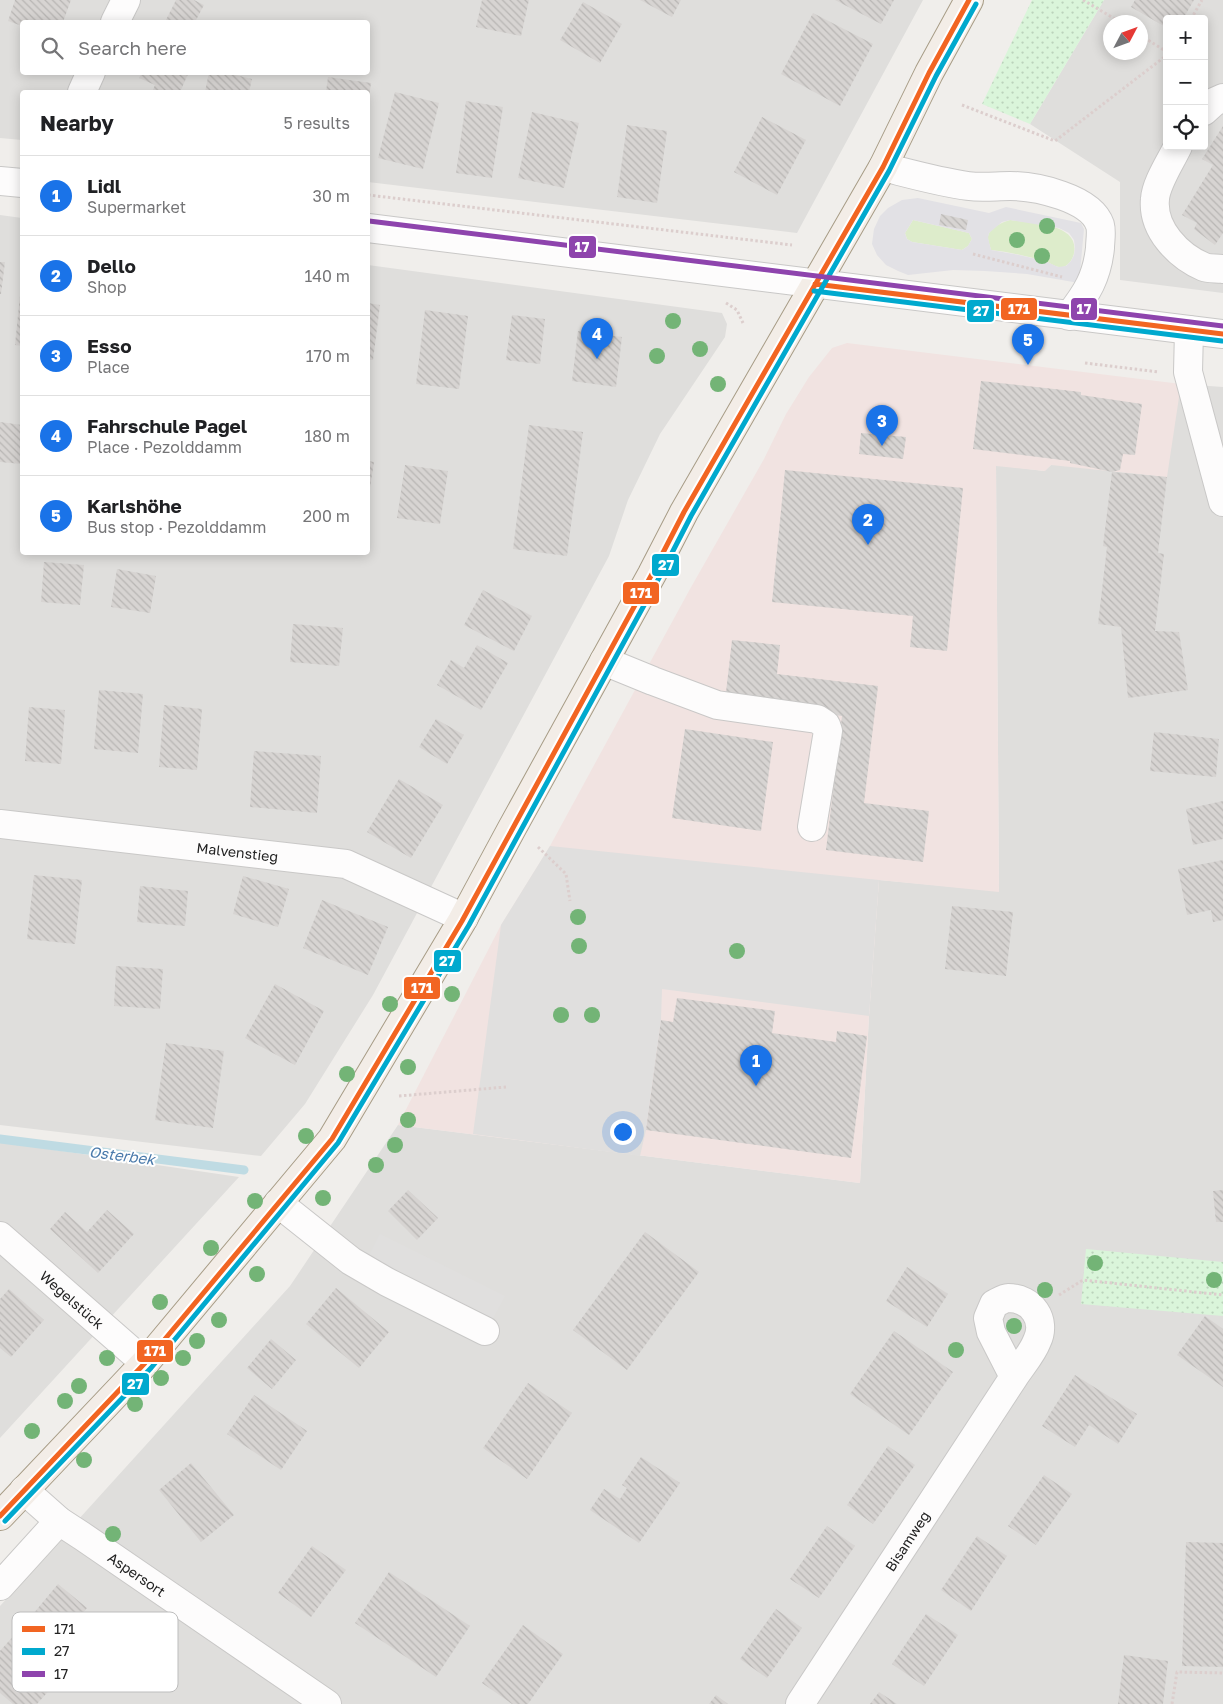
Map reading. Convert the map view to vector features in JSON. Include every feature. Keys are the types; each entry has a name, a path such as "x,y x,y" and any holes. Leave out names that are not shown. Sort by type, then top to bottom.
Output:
{"main road":[{"path":"0,1516 145,1363 332,1139 464,918 684,512 883,167 928,73 969,0"}],"street":[{"path":"116,20 126,0"},
{"path":"83,90 90,75"},
{"path":"1208,107 1223,98"},
{"path":"1176,150 1159,184 1155,199 1157,222 1168,240 1180,253 1206,268 1223,268"},
{"path":"883,167 929,179 968,186 1012,186 1033,189 1065,196 1088,208 1101,226 1098,264 1095,277 1069,316"},
{"path":"0,181 20,184"},
{"path":"370,228 1223,334"},
{"path":"1190,330 1188,372 1223,502"},
{"path":"604,661 639,676 717,704 817,719 826,725 828,731 812,827"},
{"name":"Malvenstieg","path":"0,824 346,864 464,918"},
{"path":"278,1204 351,1261 387,1282 485,1331"},
{"name":"Wegelstück","path":"0,1236 145,1363"},
{"path":"1014,1377 991,1332 988,1318 994,1304 1007,1298 1026,1302 1035,1311"},
{"name":"Bisamweg","path":"800,1704 1038,1341 1041,1322 1035,1311"},
{"name":"Aspersort","path":"24,1490 58,1521 328,1704"},
{"path":"0,1586 58,1521"}],"path":[{"path":"1083,0 1108,15"},
{"path":"1193,15 1202,0"},
{"path":"1148,41 1163,51"},
{"path":"962,105 1055,141 1163,57"},
{"path":"370,195 792,245"},
{"path":"1085,363 1162,372 1188,372"},
{"path":"538,847 566,874 570,901"},
{"path":"399,1096 506,1087"},
{"path":"1035,1311 1083,1280 1223,1295"},
{"path":"1172,1704 1177,1672 1223,1673"}],"shaded area":[{"path":"0,0 923,0 797,233 370,182 370,90 20,90 20,140 0,138"},
{"path":"1104,0 1223,0 1223,293 1120,280 1120,182 1030,124"},
{"path":"918,198 989,213 1006,207 1081,223 1084,229 1079,283 1027,274 985,271 953,270 908,275 898,271 886,265 877,255 872,244 874,229 880,216 888,208 902,200","holes":["913,220 969,233 972,239 968,246 962,250 912,242 907,239 905,233","1010,220 1059,228 1069,233 1074,240 1075,248 1071,261 1066,266 1058,267 1045,261 991,250 988,238 989,233 1002,222"]},
{"path":"0,215 20,218 20,555 370,555 370,265 722,313 727,324 725,337 660,434 628,500 609,556 373,995 305,1104 261,1156 0,1125"},
{"path":"847,343 1181,384 1167,477 1051,465 1045,471 996,466 999,892 879,880 860,1183 398,1125 501,925 550,846 690,589 764,459 786,414 809,377 832,348"},
{"path":"1181,384 1223,387 1223,1704 0,1704 0,1606 290,1286 398,1125 860,1183 879,880 999,891 996,465 1044,471"},
{"path":"550,846 879,880 869,1016 662,989 661,1020 646,1130 640,1156 473,1134 501,925"},
{"path":"0,1142 239,1177 0,1438"},
{"path":"380,1234 505,1296 490,1324 366,1262"}],"green space":[{"path":"1032,0 1104,0 1030,124 982,104"},
{"path":"913,220 969,233 972,239 968,246 962,250 912,242 907,239 905,233"},
{"path":"1010,220 1052,226 1062,230 1074,243 1074,253 1070,262 1063,267 1058,267 1031,257 991,250 988,238 990,231"},
{"path":"1086,1249 1223,1262 1223,1316 1081,1304"}],"building":[{"path":"15,0 71,0 64,20 20,20 20,25 8,21"},
{"path":"176,0 194,0 204,5 196,20 166,20"},
{"path":"482,0 529,0 521,36 476,27"},
{"path":"640,0 681,0 672,17"},
{"path":"835,0 894,0 881,24"},
{"path":"1135,0 1194,0 1185,15 1163,15 1163,26 1148,17 1148,15 1131,7"},
{"path":"583,2 622,24 600,63 560,40"},
{"path":"813,13 873,44 840,106 781,74"},
{"path":"140,75 188,75 181,90 153,90 155,85 139,78"},
{"path":"208,75 235,75 252,79 249,90 205,90"},
{"path":"328,77 371,83 370,90 326,90"},
{"path":"395,92 439,103 423,169 378,158"},
{"path":"466,101 503,107 492,178 456,173"},
{"path":"532,112 579,123 564,188 518,178"},
{"path":"762,117 806,140 777,195 734,172"},
{"path":"627,125 667,131 657,203 617,197"},
{"path":"1223,126 1223,233 1215,245 1194,229 1197,223 1182,215 1213,165 1202,159"},
{"path":"941,214 968,220 966,230 939,225"},
{"path":"0,262 5,262 1,294 0,294"},
{"path":"20,296 20,346 15,345"},
{"path":"370,303 380,305 373,360 370,360"},
{"path":"425,310 468,316 459,389 416,384"},
{"path":"512,315 545,319 540,364 506,360"},
{"path":"578,331 622,337 616,387 572,381"},
{"path":"981,381 1081,392 1081,395 1142,404 1135,455 1123,454 1120,470 1112,472 1070,463 1070,461 973,449"},
{"path":"0,422 20,425 20,464 0,462"},
{"path":"529,425 583,432 567,556 513,549"},
{"path":"861,433 906,437 903,459 859,454"},
{"path":"370,461 374,462 370,488"},
{"path":"405,465 448,471 440,524 397,518"},
{"path":"785,470 963,488 947,651 910,647 913,616 772,602"},
{"path":"1112,472 1167,477 1158,553 1164,554 1155,631 1179,632 1188,690 1128,698 1121,627 1098,624 1107,547 1103,546"},
{"path":"44,562 84,565 80,605 41,602"},
{"path":"117,569 156,576 150,613 111,607"},
{"path":"483,590 532,616 514,651 464,625"},
{"path":"293,624 343,628 339,666 290,662"},
{"path":"732,640 780,645 777,674 878,686 864,803 929,811 923,862 826,850 842,716 725,701"},
{"path":"477,645 508,663 481,710 437,685 451,660 464,668"},
{"path":"99,690 143,694 138,753 94,749"},
{"path":"164,705 202,709 197,770 159,767"},
{"path":"29,707 65,710 61,764 25,761"},
{"path":"436,719 464,735 447,764 419,747"},
{"path":"685,729 773,742 761,831 672,818"},
{"path":"1154,732 1219,739 1216,777 1150,771"},
{"path":"254,751 321,756 317,813 250,807"},
{"path":"399,779 443,805 411,858 367,832"},
{"path":"1223,801 1223,839 1193,845 1186,809"},
{"path":"1223,860 1223,920 1213,922 1211,910 1187,915 1178,869"},
{"path":"34,875 82,880 75,944 27,939"},
{"path":"243,876 289,889 278,927 233,914"},
{"path":"140,886 188,891 185,926 137,922"},
{"path":"322,900 388,927 368,975 303,948"},
{"path":"952,906 1013,912 1006,976 945,969"},
{"path":"116,966 163,969 160,1009 114,1006"},
{"path":"275,984 324,1011 295,1065 245,1038"},
{"path":"677,998 775,1011 772,1033 836,1042 837,1031 867,1036 851,1158 646,1130 661,1020 673,1022"},
{"path":"166,1043 224,1051 213,1128 155,1120"},
{"path":"408,1190 438,1218 417,1240 388,1211"},
{"path":"1223,1190 1223,1222 1216,1222 1213,1191"},
{"path":"107,1210 134,1234 98,1273 50,1229 65,1212 87,1232"},
{"path":"645,1232 699,1272 627,1370 573,1330"},
{"path":"907,1267 948,1294 927,1327 886,1301"},
{"path":"336,1288 389,1332 359,1368 306,1324"},
{"path":"9,1289 44,1320 11,1357 0,1348 0,1299"},
{"path":"1205,1316 1223,1329 1223,1387 1177,1355"},
{"path":"894,1331 953,1372 909,1435 850,1394"},
{"path":"271,1339 296,1360 272,1389 247,1368"},
{"path":"1075,1375 1137,1414 1118,1444 1089,1425 1075,1447 1042,1426"},
{"path":"528,1383 572,1413 527,1479 483,1448"},
{"path":"254,1395 307,1431 281,1470 227,1434"},
{"path":"888,1446 915,1465 873,1524 847,1505"},
{"path":"641,1457 680,1483 639,1543 590,1510 604,1489 620,1499 627,1488 622,1485"},
{"path":"191,1463 234,1515 201,1542 159,1490"},
{"path":"1044,1475 1072,1494 1036,1545 1008,1526"},
{"path":"827,1526 855,1546 819,1598 790,1579"},
{"path":"977,1536 1007,1556 971,1611 941,1590"},
{"path":"1186,1542 1223,1543 1223,1667 1182,1666"},
{"path":"312,1546 346,1570 311,1617 278,1593"},
{"path":"389,1572 470,1626 436,1677 355,1623"},
{"path":"58,1584 87,1608 84,1612 35,1612"},
{"path":"776,1609 802,1628 767,1678 740,1659"},
{"path":"926,1614 958,1635 924,1686 892,1664"},
{"path":"523,1625 563,1654 528,1704 512,1704 482,1683"},
{"path":"12,1638 12,1692 48,1692 37,1704 13,1704 0,1693 0,1651"},
{"path":"1124,1655 1168,1661 1163,1704 1118,1704"},
{"path":"879,1692 897,1704 870,1704"},
{"path":"716,1695 728,1704 709,1704"}],"waterway":[{"name":"Osterbek","path":"0,1139 244,1170"}],"transit line":[{"name":"171","path":"0,1516 145,1363 332,1139 462,921 684,512 883,167 929,73 969,0"},
{"name":"27","path":"5,1521 151,1368 338,1143 469,925 691,516 889,171 936,76 976,4"},
{"name":"17","path":"370,221 1223,326"},
{"name":"171","path":"815,284 1223,334"},
{"name":"27","path":"814,291 1222,341"}],"place":[{"name":"Fahrschule Pagel","path":"597,359"},
{"name":"Karlshöhe","path":"1028,365"},
{"name":"Esso","path":"882,446"},
{"name":"Dello","path":"868,545"},
{"name":"Lidl","path":"756,1086"}]}
